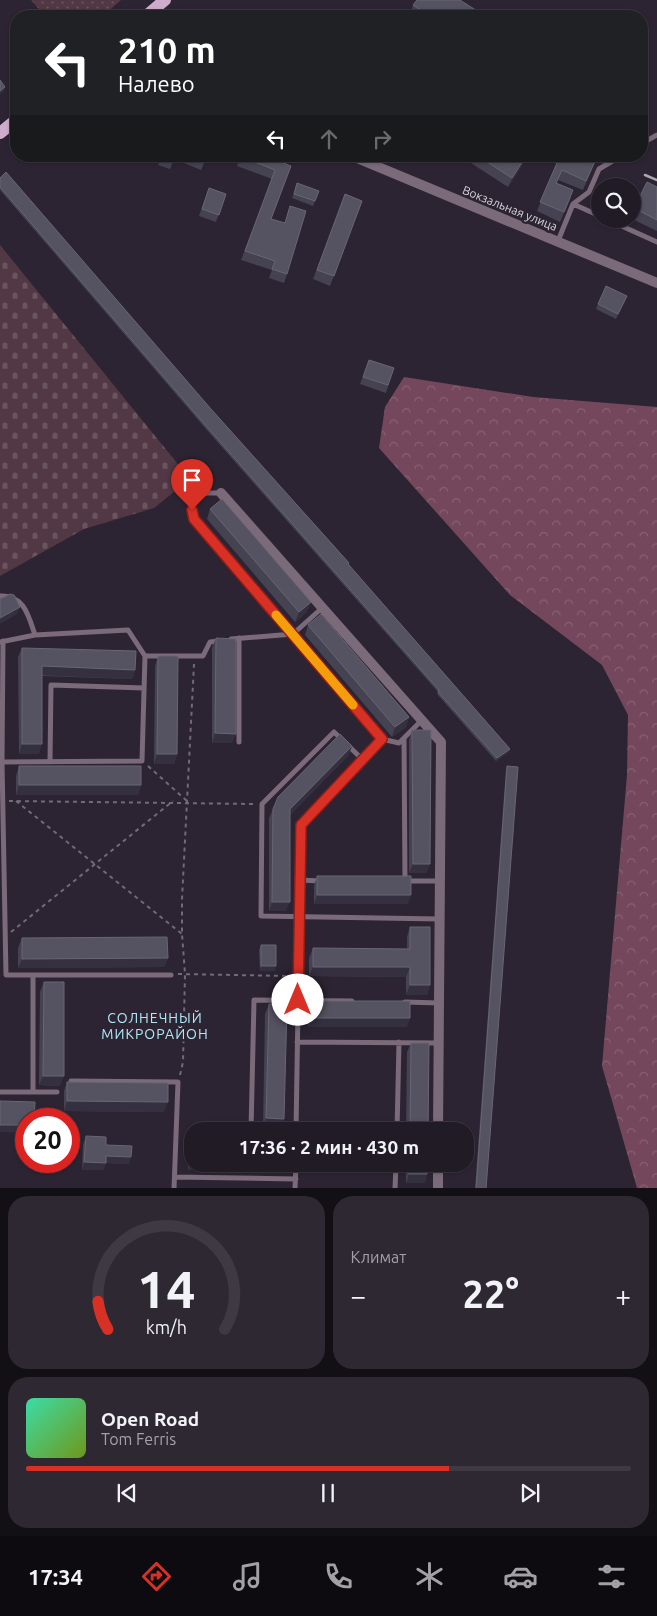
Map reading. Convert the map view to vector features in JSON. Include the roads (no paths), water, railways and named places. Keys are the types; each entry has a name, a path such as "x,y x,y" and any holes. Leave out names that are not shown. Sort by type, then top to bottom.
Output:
{"main road":[{"path":"153,10 165,0"},
{"path":"0,133 10,125"}],"street":[{"name":"Вокзальная улица","path":"367,162 657,283"},
{"path":"221,493 441,742 438,1122"},
{"path":"438,1172 438,1188"}],"lane":[{"path":"558,241 573,204 589,192 599,169 611,162"},
{"path":"573,204 591,212"},
{"path":"626,228 657,242"},
{"path":"221,493 207,493 197,497 192,510 194,519 382,739 399,743 422,720"},
{"path":"0,596 8,595 25,606 35,635"},
{"path":"145,656 203,656 210,642 293,634 322,608"},
{"path":"2,762 142,761 145,656 128,630 35,635 1,641 3,937 6,975 171,974"},
{"path":"239,638 239,742"},
{"path":"50,762 51,685 144,688"},
{"path":"362,759 334,732 262,804 261,916 440,919"},
{"path":"404,738 405,881"},
{"path":"296,1122 301,825 382,739"},
{"path":"299,880 328,880"},
{"path":"395,881 440,881"},
{"path":"33,975 33,1092"},
{"path":"251,1122 254,1000 355,1001"},
{"path":"402,1002 439,1003"},
{"path":"297,1042 439,1043"},
{"path":"397,1122 399,1042"},
{"path":"71,1081 178,1082 174,1188"},
{"path":"0,1092 57,1092"},
{"path":"296,1172 296,1188"},
{"path":"395,1188 396,1172"},
{"path":"175,1177 296,1179"}],"railway":[{"path":"645,175 657,180"}],"district":[{"name":"СОЛНЕЧНЫЙ МИКРОРАЙОН","path":"155,1026"}]}
